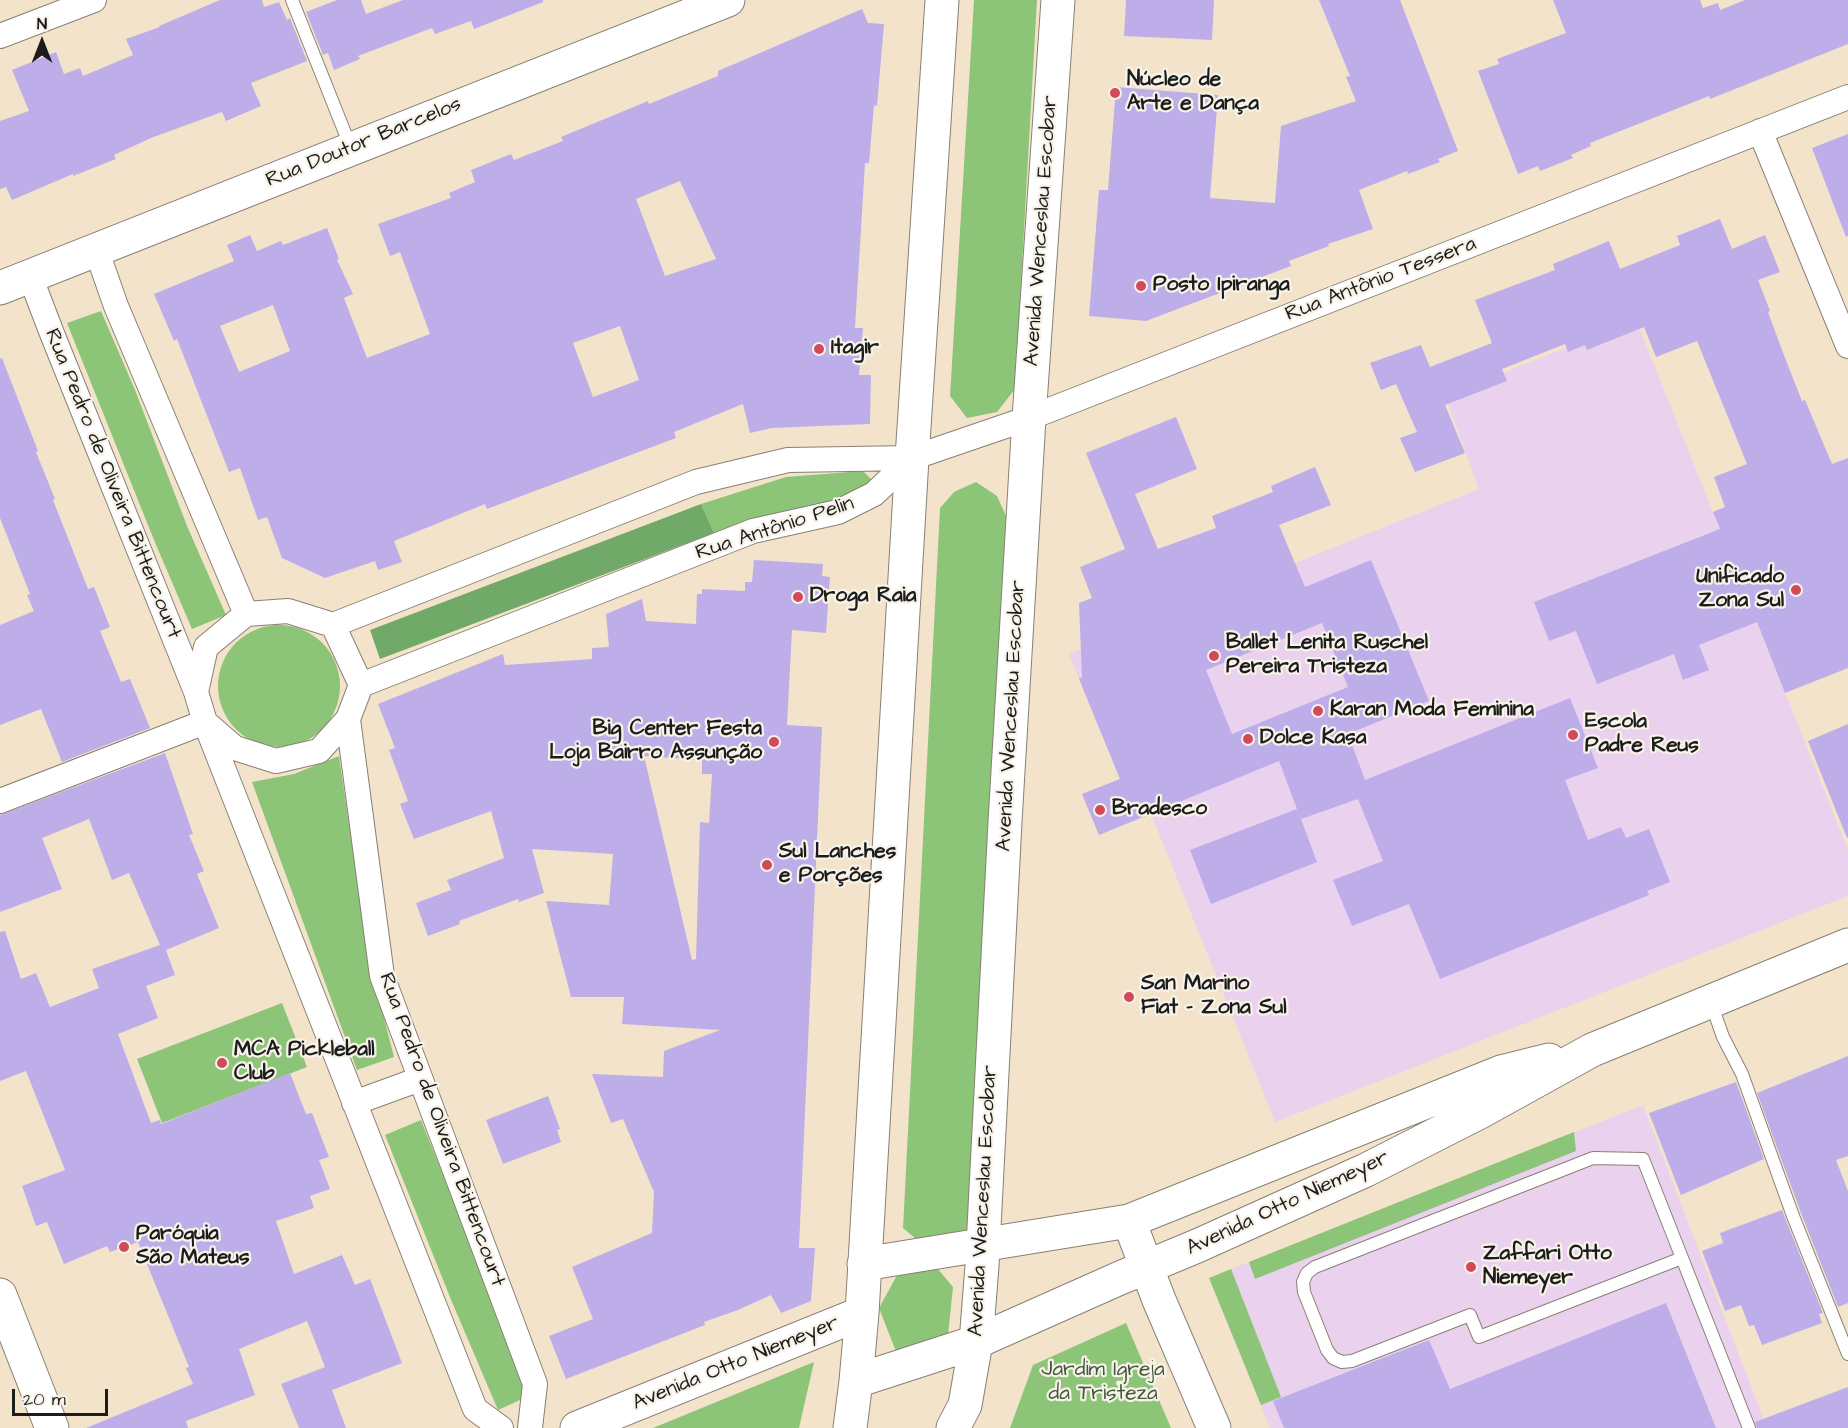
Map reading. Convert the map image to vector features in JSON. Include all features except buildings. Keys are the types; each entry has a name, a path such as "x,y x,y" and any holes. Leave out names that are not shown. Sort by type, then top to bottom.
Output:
{"main road":[{"name":"Rua Doutor Barcelos","path":"0,288 728,0"},
{"path":"850,1428 862,1314 912,458 942,0"},
{"name":"Avenida Wenceslau Escobar","path":"953,1428 965,1405 976,1342 1029,418 1058,0"},
{"name":"Avenida Otto Niemeyer","path":"856,1382 976,1342 1197,1246 1366,1170 1480,1112 1592,1050 1848,945"},
{"name":"Avenida Otto Niemeyer","path":"864,1264 1128,1221 1501,1072 1592,1050"},
{"path":"1128,1221 1214,1428"},
{"path":"0,1295 52,1428"},
{"name":"Avenida Otto Niemeyer","path":"577,1428 862,1314"}],"street":[{"path":"0,36 94,0"},
{"name":"Rua Antônio Tessera","path":"912,458 1029,418 1848,96"},
{"path":"1760,131 1848,346"},
{"path":"96,249 116,306 246,614"},
{"name":"Rua Pedro de Oliveira Bittencourt","path":"30,276 196,692"},
{"path":"501,1428 475,1408 205,722 196,692 206,647 246,614 288,611 333,625 696,482 788,460 912,458"},
{"name":"Rua Antônio Pelin","path":"361,686 753,531 838,512 874,494 912,458"},
{"path":"205,722 235,748 276,761 319,751 348,719 361,686 333,625"},
{"name":"Rua Pedro de Oliveira Bittencourt","path":"348,719 382,976 535,1384 530,1428"},
{"path":"0,801 205,722"},
{"path":"354,1103 420,1079"}],"lane":[{"path":"292,0 351,148"},
{"path":"1710,1002 1723,1037 1742,1074 1793,1216 1848,1354"},
{"path":"1682,1258 1479,1337 1470,1315 1352,1361 1342,1362 1333,1358 1327,1350 1304,1292 1303,1282 1307,1273 1315,1267 1593,1158 1643,1159 1749,1428"}],"shaded area":[{"name":"Escola Padre Reus","path":"1636,320 1848,850 1848,896 1275,1122 1151,814 1099,835 1082,794 1120,779 1069,654 1479,489 1445,396"},
{"name":"Zaffari Otto Niemeyer","path":"1643,1105 1767,1428 1270,1428 1209,1278"}],"green space":[{"path":"974,0 1037,0 1015,389 997,412 967,418 950,396"},
{"path":"101,311 135,390 187,526 226,615 192,629 67,323"},
{"path":"863,471 871,479 863,493 714,533 701,504 786,477"},
{"path":"976,482 997,496 1006,516 967,1230 950,1244 921,1243 903,1228 940,508 954,492"},
{"path":"701,504 714,533 380,659 370,630"},
{"path":"279,625 302,630 322,643 335,663 340,686 335,709 322,729 302,742 279,747 256,742 236,729 223,709 218,686 223,663 236,643 256,630"},
{"path":"339,756 368,955 394,1057 357,1070 252,782 294,774"},
{"name":"MCA Pickleball Club","path":"282,1003 307,1067 162,1123 137,1059"},
{"path":"421,1120 531,1395 498,1410 385,1135"},
{"path":"1574,1132 1576,1151 1255,1279 1249,1262"},
{"path":"933,1263 953,1287 948,1335 897,1354 879,1308 900,1270"},
{"path":"1231,1269 1281,1397 1261,1405 1209,1278"},
{"name":"Jardim Igreja da Tristeza","path":"1126,1323 1171,1428 1010,1428 1033,1365"},
{"path":"814,1362 799,1428 653,1428"}],"place":[{"name":"Núcleo de Arte e Dança","path":"1115,93"},
{"name":"Posto Ipiranga","path":"1141,286"},
{"name":"Itagir","path":"819,349"},
{"name":"Unificado Zona Sul","path":"1796,590"},
{"name":"Droga Raia","path":"798,597"},
{"name":"Ballet Lenita Ruschel Pereira Tristeza","path":"1214,656"},
{"name":"Karan Moda Feminina","path":"1318,711"},
{"name":"Escola Padre Reus","path":"1573,735"},
{"name":"Dolce Kasa","path":"1248,739"},
{"name":"Big Center Festa Loja Bairro Assunção","path":"774,742"},
{"name":"Bradesco","path":"1100,810"},
{"name":"Sul Lanches e Porções","path":"767,865"},
{"name":"San Marino Fiat - Zona Sul","path":"1129,997"},
{"name":"MCA Pickleball Club","path":"222,1063"},
{"name":"Paróquia São Mateus","path":"124,1247"},
{"name":"Zaffari Otto Niemeyer","path":"1471,1267"}]}
